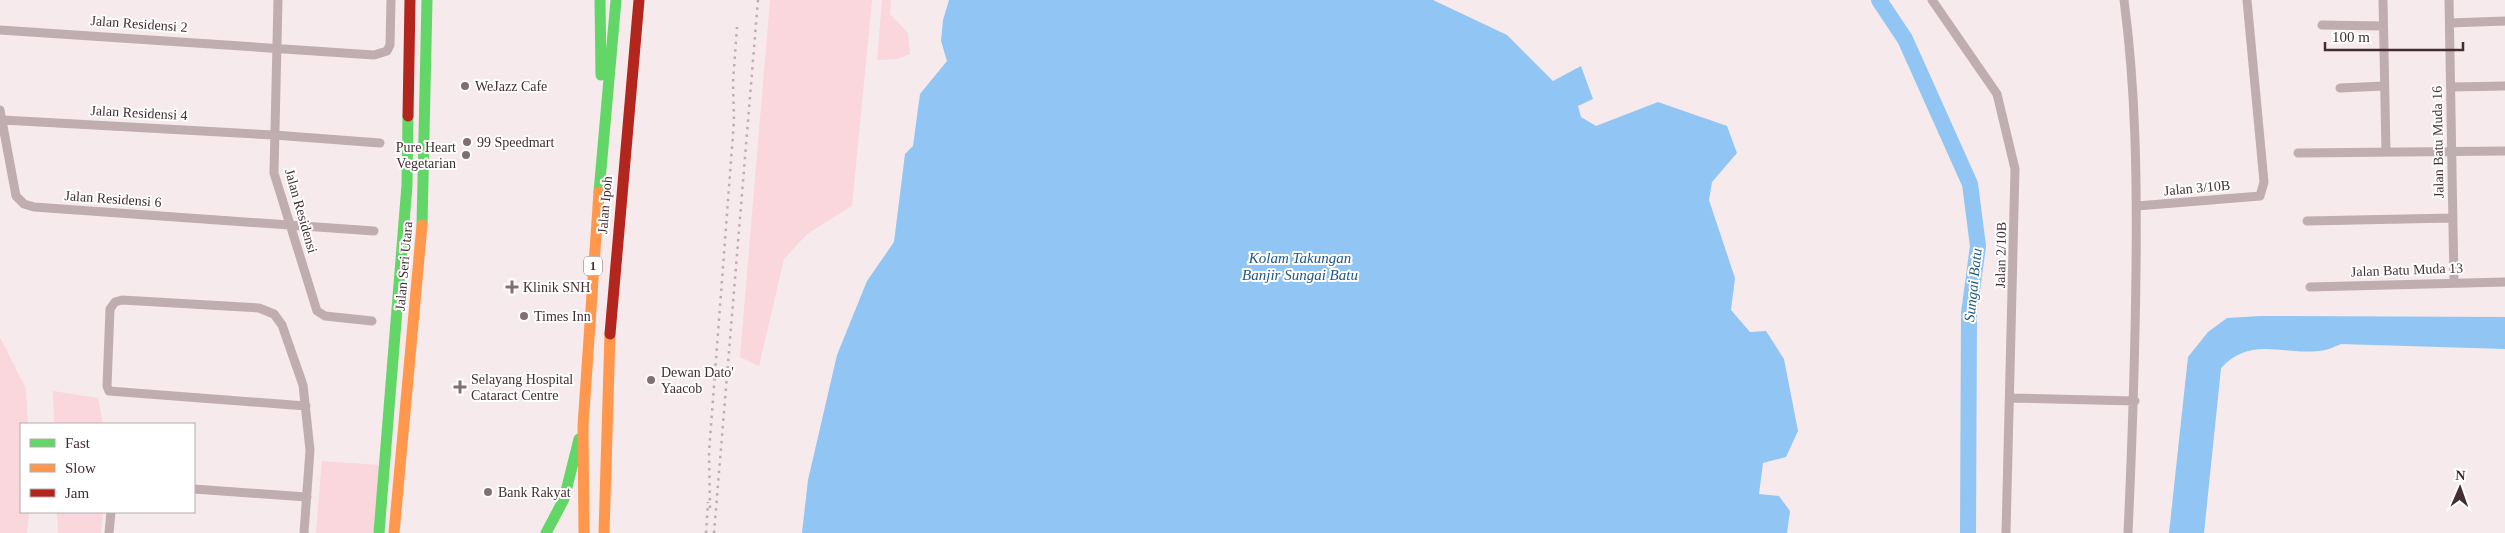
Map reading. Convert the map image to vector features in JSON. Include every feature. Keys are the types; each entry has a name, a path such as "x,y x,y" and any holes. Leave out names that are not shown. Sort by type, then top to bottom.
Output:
{"main road":[{"name":"Jalan Seri Utara","path":"379,533 407,185 410,0"},
{"name":"Jalan Seri Utara","path":"394,533 424,208 427,0"},
{"path":"600,0 599,50 604,116"},
{"name":"Jalan Ipoh","path":"584,533 583,426 604,116 616,0"},
{"name":"Jalan Ipoh","path":"604,533 606,417 612,300 639,0"},
{"path":"628,117 646,0"},
{"path":"546,533 563,506 571,462 583,426"}],"street":[{"name":"Jalan Residensi","path":"278,0 274,173 320,314 372,321"},
{"name":"Jalan Residensi 2","path":"0,30 380,54 387,51 390,45 391,0"},
{"path":"592,0 599,50"},
{"name":"Jalan 2/10B","path":"1932,0 1997,94 2015,169 2011,398 2006,533"},
{"path":"2124,0 2131,52 2136,123 2137,206 2134,401 2128,533"},
{"name":"Jalan 3/10B","path":"2137,206 2260,196 2264,182 2247,0"},
{"path":"2383,0 2386,152"},
{"name":"Jalan Batu Muda 16","path":"2449,0 2454,282"},
{"path":"2450,23 2505,21"},
{"path":"2322,25 2383,26"},
{"path":"2340,88 2384,86"},
{"path":"2451,87 2505,86"},
{"path":"0,110 3,120"},
{"name":"Jalan Residensi 4","path":"3,120 274,134 380,143"},
{"name":"Jalan Residensi 6","path":"3,120 16,196 24,204 34,207 374,230"},
{"path":"2298,153 2505,151"},
{"path":"2307,221 2453,218"},
{"name":"Jalan Batu Muda 13","path":"2310,287 2505,282"},
{"path":"304,533 310,450 306,406 303,384 282,325 268,310 259,308 122,300 115,302 110,309 107,386 109,391 306,406"},
{"path":"2011,398 2134,401"},
{"path":"195,489 307,497"},
{"path":"109,533 111,513"}],"shaded area":[{"path":"770,0 872,0 852,206 807,234 784,259 759,366 740,357"},
{"path":"882,0 891,0 890,14 908,33 910,54 897,59 877,60"},
{"path":"0,337 26,389 28,423 20,423 20,513 29,513 27,533 0,533"},
{"path":"53,391 98,398 103,423 54,423"},
{"path":"322,461 380,465 375,533 316,533"},
{"path":"57,513 103,513 101,533 58,533"}],"water":[{"name":"Kolam Takungan Banjir Sungai Batu","path":"949,0 1433,0 1507,35 1553,81 1581,66 1593,99 1578,106 1581,117 1596,126 1658,102 1727,126 1737,153 1712,182 1709,200 1735,278 1731,310 1750,332 1766,331 1784,359 1798,431 1786,457 1763,463 1759,494 1779,496 1790,511 1787,533 802,533 808,480 837,355 867,281 894,242 905,154 913,146 920,94 947,61 941,41 943,20"},
{"path":"2260,316 2505,317 2505,349 2341,344 2321,351 2255,350 2244,352 2232,358 2221,368 2204,533 2169,533 2188,357 2208,332 2227,318"}],"waterway":[{"name":"Sungai Batu","path":"1879,0 1905,39 1970,184 1978,246 1969,313 1968,533"}],"railway":[{"path":"714,533 758,0"},
{"path":"710,508 709,452 734,121 733,82 737,27"},
{"path":"706,533 708,502"}],"traffic: fast":[{"path":"422,225 427,0"},
{"path":"600,0 601,75"},
{"path":"599,192 616,0"},
{"path":"379,533 407,185 408,116"},
{"path":"546,533 564,499 579,439"}],"traffic: slow":[{"path":"584,533 583,426 599,192"},
{"path":"394,533 422,225"},
{"path":"604,533 610,334"}],"traffic: jam":[{"path":"408,116 410,0"},
{"path":"610,334 639,0"}],"place":[{"name":"WeJazz Cafe","path":"465,86"},
{"name":"99 Speedmart","path":"467,142"},
{"name":"Pure Heart Vegetarian","path":"466,155"},
{"name":"Klinik SNH","path":"512,287"},
{"name":"Times Inn","path":"524,316"},
{"name":"Dewan Dato' Yaacob","path":"651,380"},
{"name":"Selayang Hospital Cataract Centre","path":"460,387"},
{"name":"Bank Rakyat","path":"488,492"}]}
